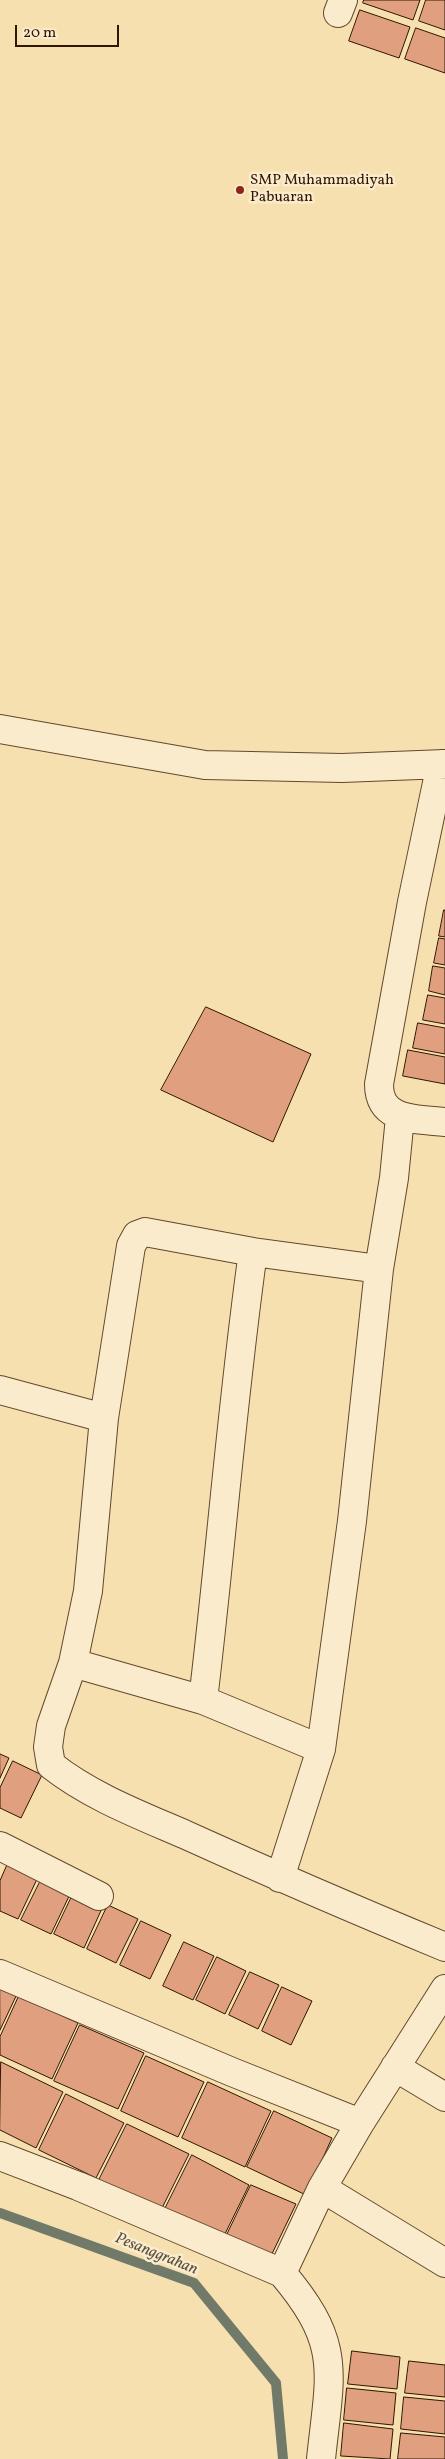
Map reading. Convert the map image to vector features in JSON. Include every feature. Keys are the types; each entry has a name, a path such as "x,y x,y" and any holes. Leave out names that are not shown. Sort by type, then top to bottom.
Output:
{"street":[{"path":"0,729 205,765 342,768 443,764 412,902 379,1084 379,1098 387,1108 400,1116 445,1122"},
{"path":"280,1878 320,1749 352,1521 379,1269 394,1178 400,1116"},
{"path":"379,1269 253,1252 145,1232 137,1235 131,1246 104,1418 89,1582 73,1663 51,1726 48,1747 51,1765 71,1781 280,1878 445,1947"},
{"path":"203,1700 220,1558 238,1363 253,1252"},
{"path":"0,1390 104,1418"},
{"path":"73,1663 203,1700 320,1749"},
{"path":"0,1846 99,1896"},
{"path":"0,1974 232,2072 360,2123"},
{"path":"282,2273 322,2188 360,2123 445,1989"},
{"path":"396,2067 445,2097"},
{"path":"0,2156 78,2186 282,2273 301,2295 319,2325 329,2357 330,2387 321,2459"},
{"path":"322,2188 445,2263"}],"building":[{"path":"364,0 420,0 413,20 363,3"},
{"path":"426,0 445,0 445,30 419,21"},
{"path":"360,10 410,27 399,58 349,41"},
{"path":"416,28 445,38 445,73 405,59"},
{"path":"445,910 445,937 439,936"},
{"path":"439,938 445,939 445,965 434,963"},
{"path":"433,966 445,968 445,995 429,991"},
{"path":"428,995 445,998 445,1024 423,1020"},
{"path":"206,1007 311,1054 273,1142 161,1090"},
{"path":"418,1023 445,1028 445,1054 413,1048"},
{"path":"408,1050 445,1057 445,1084 403,1076"},
{"path":"0,1754 9,1758 0,1778"},
{"path":"13,1761 42,1775 21,1818 0,1808 0,1788"},
{"path":"9,1861 39,1875 18,1919 0,1911 0,1881"},
{"path":"43,1876 72,1890 51,1934 21,1920"},
{"path":"75,1890 104,1904 84,1948 54,1934"},
{"path":"108,1905 138,1919 116,1963 87,1949"},
{"path":"141,1921 171,1935 150,1979 120,1965"},
{"path":"184,1942 214,1956 193,2000 163,1986"},
{"path":"217,1957 246,1971 225,2014 196,2000"},
{"path":"250,1972 279,1985 258,2029 229,2015"},
{"path":"0,1983 18,1992 0,2030"},
{"path":"282,1987 312,2001 291,2045 262,2031"},
{"path":"19,1996 78,2023 52,2079 0,2055 0,2037"},
{"path":"80,2025 144,2053 118,2109 54,2081"},
{"path":"146,2056 204,2082 178,2137 121,2111"},
{"path":"1,2062 63,2092 36,2148 0,2130"},
{"path":"208,2082 271,2111 245,2167 182,2138"},
{"path":"66,2094 124,2123 96,2178 39,2150"},
{"path":"274,2111 332,2138 306,2195 247,2167"},
{"path":"127,2124 189,2154 161,2210 99,2180"},
{"path":"192,2155 249,2185 222,2240 164,2211"},
{"path":"251,2185 296,2204 269,2260 224,2241"},
{"path":"352,2351 400,2357 397,2389 348,2384"},
{"path":"409,2361 445,2365 445,2397 405,2393"},
{"path":"347,2388 396,2393 393,2425 344,2420"},
{"path":"404,2397 445,2401 445,2434 401,2429"},
{"path":"344,2423 393,2429 390,2459 341,2456"},
{"path":"401,2433 445,2437 445,2459 398,2459"}],"waterway":[{"name":"Pesanggrahan","path":"0,2213 194,2283 276,2383 283,2459"}],"place":[{"name":"SMP Muhammadiyah Pabuaran","path":"240,190"}]}
